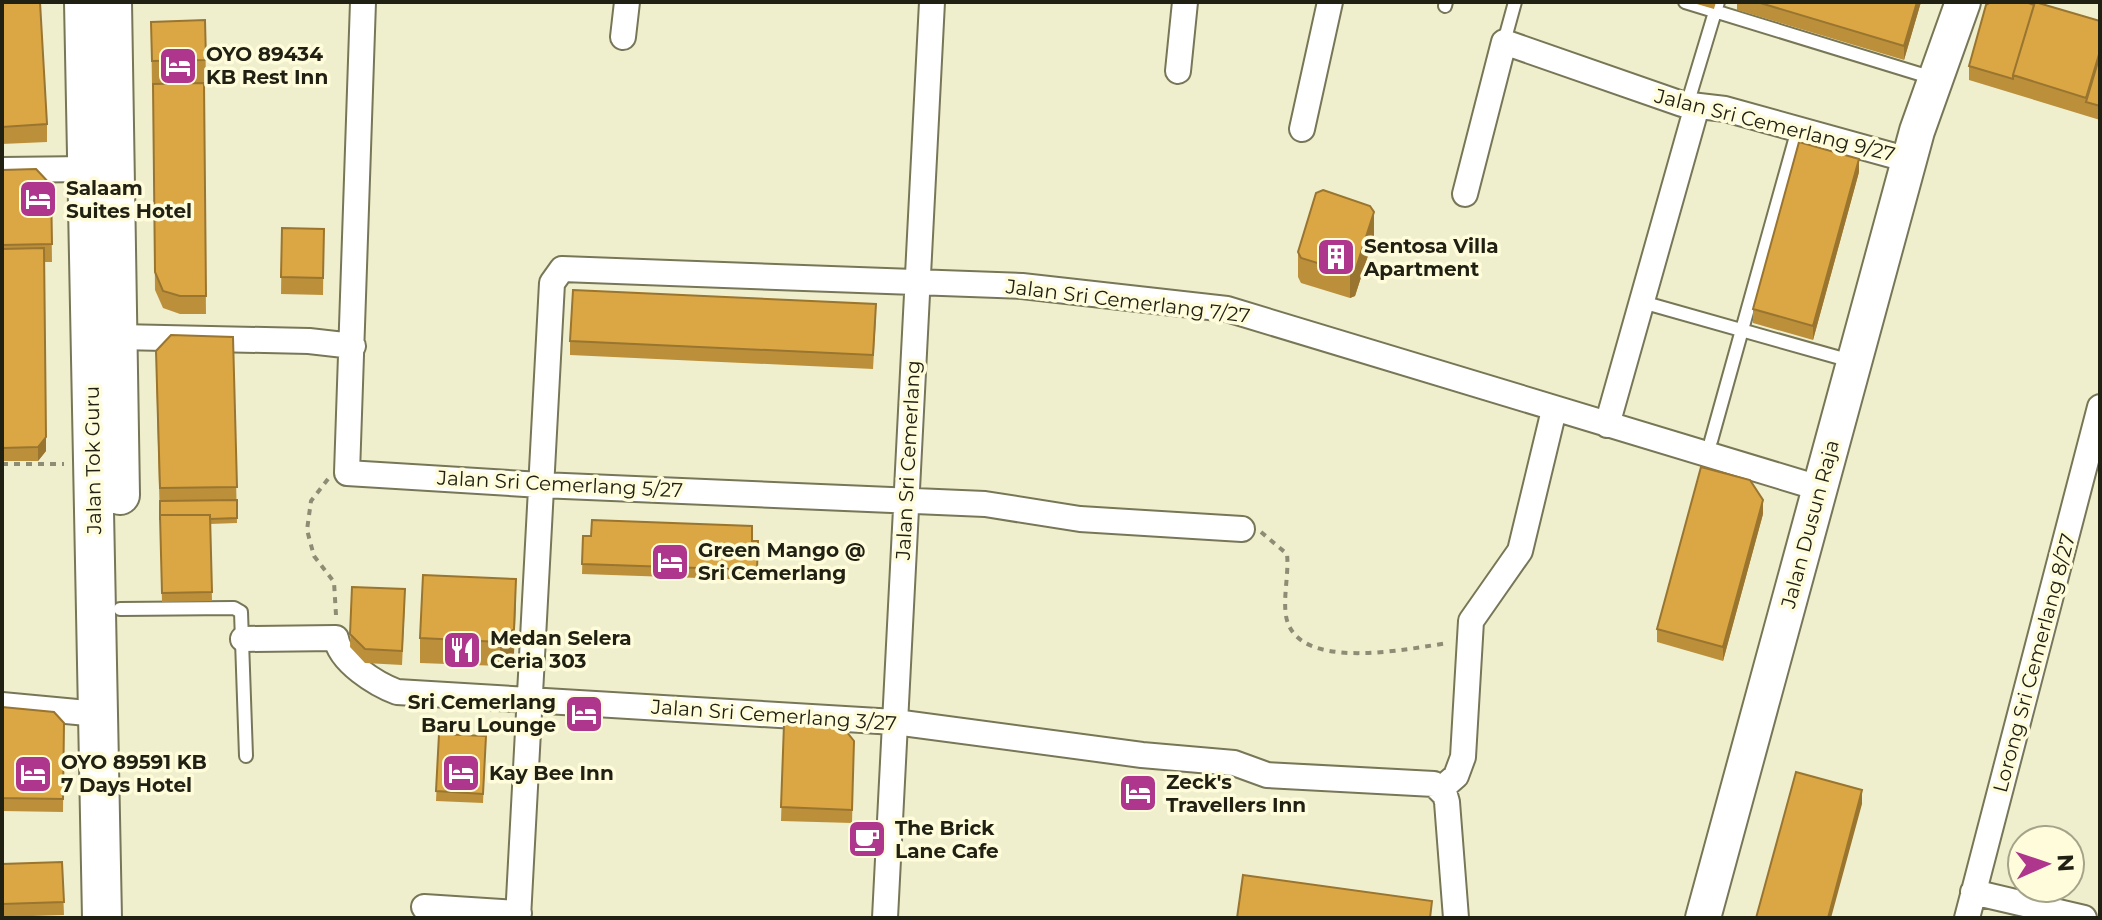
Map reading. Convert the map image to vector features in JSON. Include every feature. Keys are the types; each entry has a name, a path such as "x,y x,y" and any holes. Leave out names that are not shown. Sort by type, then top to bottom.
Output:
{"main road":[{"name":"Jalan Tok Guru","path":"84,2 102,918"},
{"name":"Jalan Tok Guru","path":"112,2 125,918"}],"street":[{"path":"347,473 363,2"},
{"path":"623,37 627,2"},
{"name":"Jalan Sri Cemerlang","path":"885,918 932,2"},
{"path":"1178,71 1185,2"},
{"path":"1302,129 1330,2"},
{"name":"Jalan Dusun Raja","path":"1913,145 1926,48 1941,2"},
{"name":"Jalan Dusun Raja","path":"1703,918 1913,145 1963,2"},
{"path":"1465,194 1504,42"},
{"name":"Jalan Sri Cemerlang 9/27","path":"1504,42 1692,106 1725,109 1798,129 1913,145"},
{"path":"1607,425 1692,106"},
{"path":"2,170 88,169"},
{"name":"Jalan Sri Cemerlang 7/27","path":"541,485 552,283 557,272 568,268 1022,286 1238,311 1554,410 1819,488"},
{"path":"119,337 309,341 353,346"},
{"name":"Lorong Sri Cemerlang 8/27","path":"1967,918 2100,407"},
{"path":"1456,918 1447,802 1441,789 1456,776 1463,757 1467,641 1478,606 1520,551 1554,410"},
{"name":"Jalan Sri Cemerlang 5/27","path":"347,473 541,485 985,504 1080,519 1242,529"},
{"path":"424,907 518,916 541,485"},
{"path":"243,639 336,638"},
{"name":"Jalan Sri Cemerlang 3/27","path":"336,638 341,651 372,680 397,692 895,722 1142,755 1234,763 1267,775 1425,782 1441,789"},
{"path":"2,705 98,714"},
{"path":"1973,892 2084,918"}],"lane":[{"path":"1504,42 1515,2"},
{"path":"1685,2 1717,7 1923,75"},
{"path":"1692,106 1717,7"},
{"path":"1711,441 1798,129"},
{"path":"1642,302 1854,362"},
{"path":"120,609 237,609 242,614 246,756"}],"path":[{"path":"2,464 94,463"},
{"path":"336,638 334,582 310,545 308,514 317,489 334,474 347,473"},
{"path":"1242,529 1265,534 1287,554 1286,616 1292,630 1303,640 1324,649 1362,654 1467,641"}],"building":[{"path":"2,2 40,2 47,124 2,127"},
{"path":"1757,2 1917,2 1904,46"},
{"path":"1991,2 2026,2 2034,5 2013,79 1969,66 1986,5"},
{"path":"2035,2 2100,21 2100,51 2086,98 2013,75"},
{"path":"205,20 206,60 152,61 151,22"},
{"path":"2100,55 2100,106 2086,102"},
{"path":"204,83 206,296 180,296 163,291 155,272 153,84"},
{"path":"1799,142 1859,159 1813,326 1753,309"},
{"path":"36,169 51,185 52,244 2,245 2,170"},
{"path":"1323,190 1370,206 1374,212 1355,271 1350,273 1301,258 1298,252 1316,193"},
{"path":"282,228 324,229 323,278 281,277"},
{"path":"44,248 46,437 38,447 2,448 2,249"},
{"path":"573,290 876,304 873,355 570,341"},
{"path":"171,335 233,337 237,487 160,488 156,351"},
{"path":"1701,467 1750,480 1763,500 1723,647 1657,629"},
{"path":"237,500 237,518 160,515 160,501"},
{"path":"160,515 210,515 212,592 162,593"},
{"name":"Green Mango @ Sri Cemerlang","path":"592,520 752,526 752,541 758,541 757,570 582,564 583,536 591,536"},
{"path":"423,575 516,579 514,629 500,642 420,638"},
{"path":"352,587 405,589 402,651 365,649 350,634"},
{"name":"OYO 89591 KB 7 Days Hotel","path":"2,707 54,712 64,723 63,799 2,798"},
{"path":"784,724 842,726 854,741 852,810 781,807"},
{"name":"Kay Bee Inn","path":"439,734 486,736 483,794 436,791"},
{"path":"1796,772 1862,790 1828,918 1756,918"},
{"path":"62,862 64,902 2,904 2,864"},
{"path":"1243,875 1432,901 1430,918 1237,918"}],"place":[{"name":"OYO 89434 KB Rest Inn","path":"178,66"},
{"name":"Salaam Suites Hotel","path":"38,199"},
{"name":"Sentosa Villa Apartment","path":"1336,257"},
{"name":"Green Mango @ Sri Cemerlang","path":"670,562"},
{"name":"Medan Selera Ceria 303","path":"462,650"},
{"name":"Sri Cemerlang Baru Lounge","path":"584,714"},
{"name":"Kay Bee Inn","path":"461,773"},
{"name":"OYO 89591 KB 7 Days Hotel","path":"33,774"},
{"name":"Zeck's Travellers Inn","path":"1138,793"},
{"name":"The Brick Lane Cafe","path":"867,839"}]}
